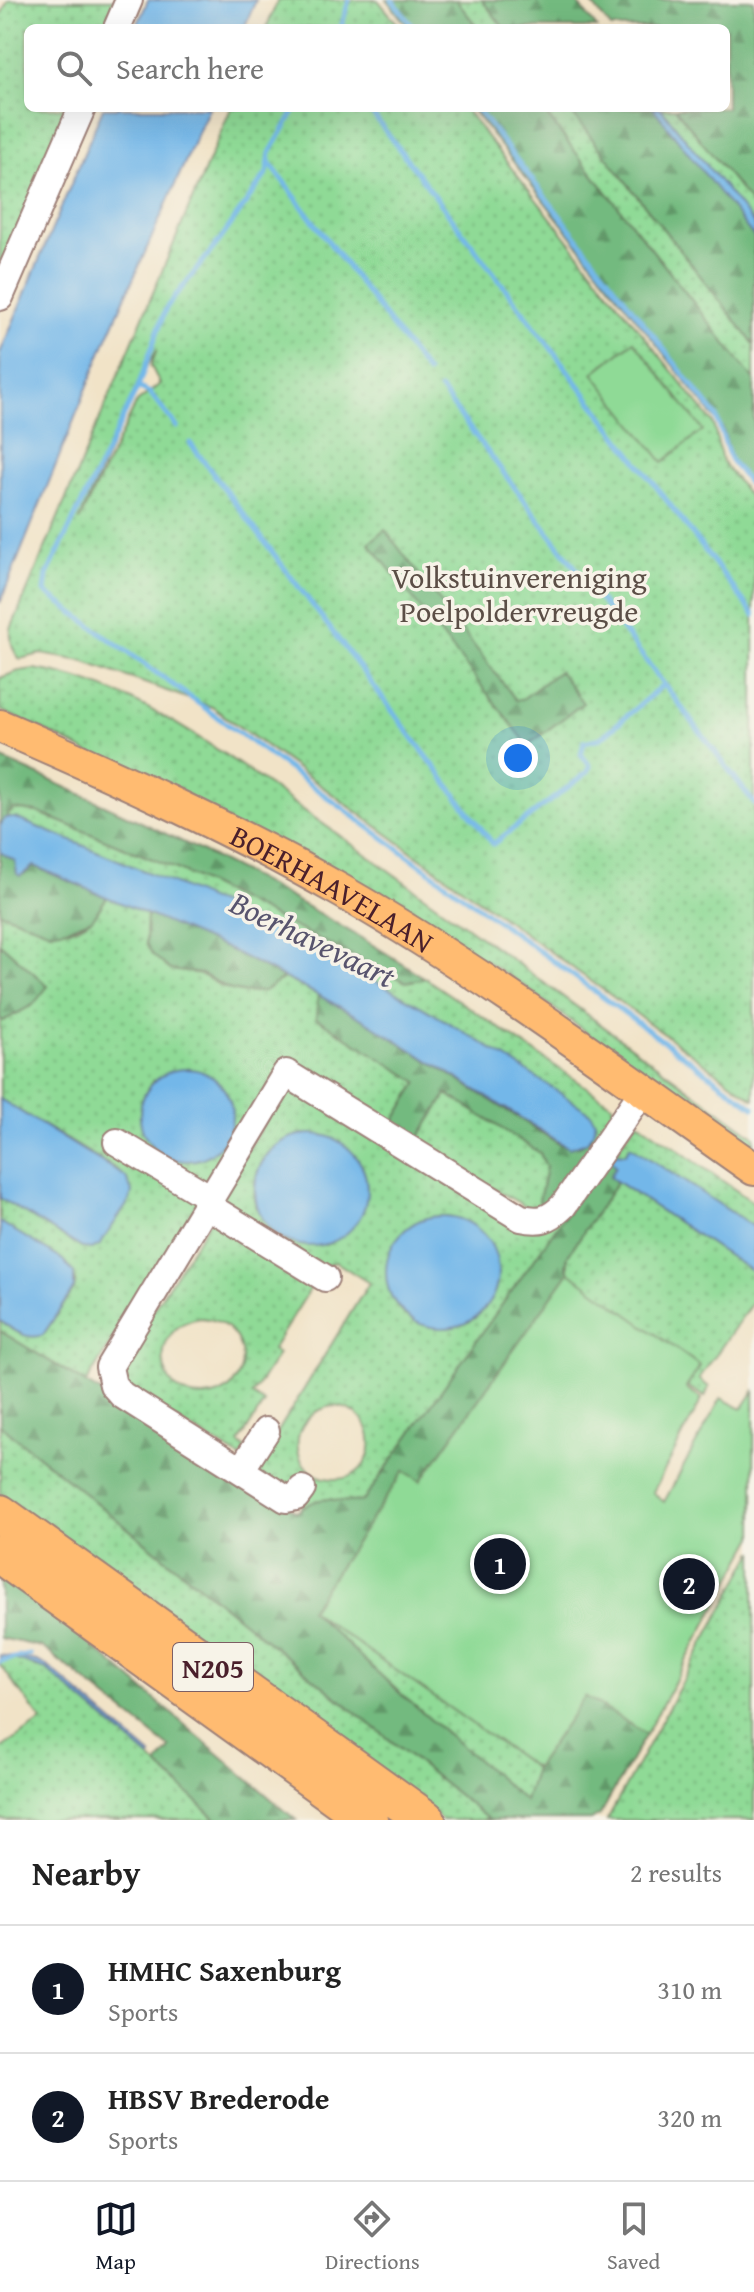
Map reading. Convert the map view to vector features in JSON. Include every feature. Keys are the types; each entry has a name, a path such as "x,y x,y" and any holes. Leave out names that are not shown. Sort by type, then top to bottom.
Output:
{"highway":[{"name":"N205","path":"0,1514 426,1820"},
{"name":"N205","path":"0,1554 369,1820"}],"main road":[{"name":"BOERHAAVELAAN","path":"5,728 251,842 342,892 482,979 637,1100 754,1169"}],"street":[{"path":"119,24 129,0"},
{"path":"0,297 11,242 80,112"},
{"path":"302,1489 296,1497 286,1499 122,1395 113,1385 109,1367 112,1357 286,1073 521,1218 537,1221 551,1218 563,1206 637,1100"},
{"path":"117,1142 325,1278"},
{"path":"241,1470 266,1431"}],"green space":[{"path":"8,0 119,0 110,24 24,24 24,112 72,112 0,285 0,18"},
{"path":"278,0 350,0 349,5 353,0 378,0 398,24 268,24"},
{"path":"387,0 456,0 475,24 406,24"},
{"path":"456,0 482,0 501,24 475,24"},
{"path":"482,0 575,0 594,24 501,24"},
{"path":"589,0 754,0 754,207 678,112 730,112 730,24 608,24"},
{"name":"Volkstuinvereniging Poelpoldervreugde","path":"229,112 467,112 713,423 722,461 754,503 754,1099 212,707 82,661 41,654 20,659 11,629","holes":["157,350 151,366 160,384 137,402 79,521 141,376"]},
{"path":"474,112 544,112 754,380 754,491 732,462 723,429"},
{"path":"544,112 571,112 754,344 754,380"},
{"path":"571,112 663,112 754,228 754,344"},
{"path":"663,112 678,112 754,207 754,228"},
{"path":"634,341 703,430 663,462 593,373"},
{"path":"385,530 516,700 521,700 559,671 583,703 528,745 369,543"},
{"path":"34,669 113,691 150,709 224,754 754,1136 754,1158 520,983 484,960 447,944 58,737 0,710 0,678"},
{"path":"0,758 217,859 323,916 425,978 406,982 177,869 37,812 13,809 0,826"},
{"path":"13,809 37,812 177,869 406,982 425,978 613,1105 613,1113 595,1142 590,1138 594,1131 590,1113 381,984 203,897 15,818 5,818"},
{"path":"0,852 15,861 24,874 33,866 107,897 92,919 50,932 0,912"},
{"path":"107,897 147,913 146,943 193,974 244,993 267,987 284,978 318,995 316,1018 418,1082 390,1128 284,1062 86,1383 0,1331 0,1321 19,1333 43,1335 74,1289 76,1280 63,1260 0,1222 0,1198 82,1248 119,1171 0,1099 0,1019 4,1020 48,986 0,943 0,912 46,928 70,929 92,918","holes":["153,1081 157,1150 145,1134 140,1117 143,1098"]},
{"path":"147,913 284,978 264,991 248,993 231,990 202,974 170,970 152,954 146,943"},
{"path":"0,943 48,986 33,1005 3,1021 0,1019"},
{"path":"318,995 364,1020 558,1143 575,1147 583,1145 590,1138 595,1142 546,1210 539,1201 546,1167 540,1153 447,1094 415,1144 390,1128 418,1082 316,1018"},
{"path":"285,1090 306,1095 513,1224 567,1215 363,1501 352,1504 329,1499 298,1512 312,1490 290,1491 260,1475 258,1464 369,1283 336,1262 321,1267 218,1197","holes":["303,1134 339,1142 353,1153 362,1167 366,1182 366,1198 361,1213 340,1237 325,1245 256,1207 255,1181 263,1160 279,1144","445,1216 469,1224 485,1238 494,1257 496,1278 491,1298 479,1315 460,1325 435,1327 413,1320 397,1306 389,1289 387,1269 392,1249 403,1233 421,1221","332,1406 349,1410 361,1418 368,1430 370,1444 368,1457 361,1469 349,1476 333,1479 318,1476 307,1469 300,1458 299,1433 305,1421 316,1412"]},
{"path":"447,1094 540,1153 546,1167 539,1201 546,1210 537,1213 415,1144"},
{"path":"637,1121 754,1203 754,1227 630,1146 625,1154 615,1153"},
{"path":"609,1153 616,1166 610,1177 617,1182 568,1255 566,1267 569,1272 420,1482 404,1471 310,1610 402,1695 525,1801 535,1768 585,1696 646,1734 600,1815 591,1820 489,1820 0,1425 0,1331 297,1512 322,1499 364,1500"},
{"path":"617,1182 754,1273 754,1300 699,1379 709,1387 705,1397 687,1386 699,1365 568,1273 568,1255"},
{"path":"211,1219 312,1281 312,1286 272,1350 278,1354 252,1395 264,1403 239,1443 246,1449 241,1458 126,1390 118,1365","holes":["201,1318 219,1322 231,1331 239,1344 242,1358 240,1372 233,1385 221,1393 204,1397 187,1394 175,1386 167,1374 165,1346 172,1333 184,1323"]},
{"path":"569,1272 700,1366 686,1388 702,1399 653,1492 664,1502 721,1398 742,1409 754,1391 754,1537 646,1734 585,1696 535,1768 310,1610 404,1471 421,1481"},
{"path":"0,1425 489,1820 442,1820 0,1494"},
{"path":"754,1551 754,1820 607,1820"},
{"path":"0,1575 61,1619 296,1820 217,1820 157,1765 170,1748 42,1647 0,1638"},
{"path":"310,1610 535,1768 525,1802 402,1695"},
{"path":"0,1659 14,1659 47,1670 217,1820 0,1820 0,1749 42,1721 0,1665"}],"water":[{"path":"148,0 256,0 246,24 138,24"},
{"path":"101,112 207,112 108,336 0,603 0,353"},
{"path":"656,112 664,112 754,224 754,237"},
{"path":"5,818 15,818 199,895 379,983 486,1045 590,1113 595,1121 594,1131 587,1142 569,1148 364,1020 228,949 34,866 20,876 15,861 0,852 0,826"},
{"path":"186,1069 204,1072 219,1082 229,1097 232,1115 229,1133 219,1148 204,1158 186,1161 168,1158 153,1148 143,1133 140,1115 143,1097 153,1082 168,1072"},
{"path":"0,1099 126,1177 132,1192 130,1200 99,1246 82,1248 0,1198"},
{"path":"311,1134 333,1138 351,1150 363,1168 367,1190 363,1212 351,1230 333,1242 311,1246 289,1242 271,1230 259,1212 255,1190 259,1168 271,1150 289,1138"},
{"path":"630,1146 754,1227 754,1273 610,1177 616,1166 611,1160 615,1153 625,1154"},
{"path":"442,1216 463,1221 481,1233 493,1251 498,1272 493,1293 481,1311 463,1323 442,1328 421,1323 403,1311 391,1293 386,1272 391,1251 403,1233 421,1221"},
{"path":"0,1222 63,1260 74,1273 74,1288 43,1335 26,1336 0,1321"},
{"path":"0,1655 37,1661 49,1667 152,1756 150,1758 47,1670 14,1659 0,1659"}],"waterway":[{"path":"342,24 349,0"},
{"path":"392,0 411,24"},
{"path":"294,112 270,153 267,173 220,240 166,308 138,387 47,575 45,592 754,1107"},
{"path":"371,112 754,615"},
{"path":"479,112 716,416 730,459 754,491"},
{"path":"269,162 427,373"},
{"path":"138,387 150,393 177,427"},
{"path":"440,389 754,803"},
{"path":"190,443 493,844 588,772 590,766 581,754 584,742 601,738 664,684"},
{"path":"0,1661 30,1655"}],"place":[{"name":"HMHC Saxenburg","path":"500,1564"},
{"name":"HBSV Brederode","path":"689,1584"}],"water label":[{"name":"Boerhavevaart","path":"313,939"}]}
